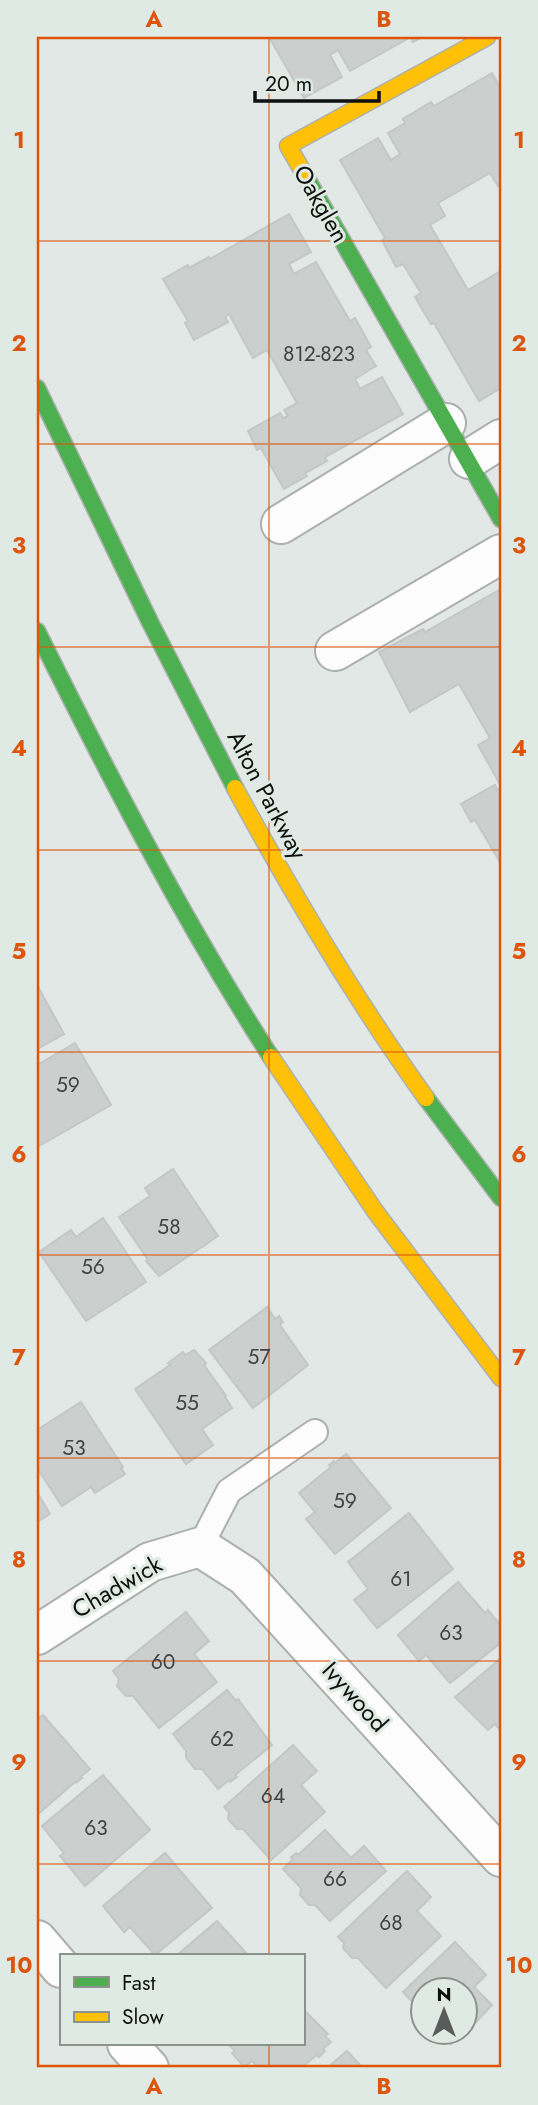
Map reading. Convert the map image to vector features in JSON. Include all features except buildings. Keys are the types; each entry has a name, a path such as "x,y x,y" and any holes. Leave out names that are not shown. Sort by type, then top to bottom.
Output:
{"main road":[{"name":"Oakglen","path":"487,37 288,146 501,519"},
{"name":"Alton Parkway","path":"37,388 161,644 273,857 359,1001 425,1097 501,1198"},
{"path":"37,631 166,883 262,1041 356,1185 501,1378"}],"street":[{"path":"281,524 446,423"},
{"path":"469,459 501,439"},
{"path":"335,650 501,554"},
{"name":"Chadwick","path":"37,1635 150,1563 200,1547"},
{"name":"Ivywood","path":"200,1547 245,1576 501,1857"},
{"path":"37,1940 60,1967"},
{"path":"129,2046 149,2068"}],"lane":[{"path":"200,1547 229,1491 315,1432"}],"traffic: fast":[{"path":"306,177 501,519"},
{"path":"37,388 150,622 235,788"},
{"path":"37,631 148,847 207,953 271,1057"},
{"path":"426,1098 501,1198"}],"traffic: slow":[{"path":"306,177 288,146 487,37"},
{"path":"235,788 326,946 374,1023 426,1098"},
{"path":"271,1057 375,1211 501,1378"}]}
